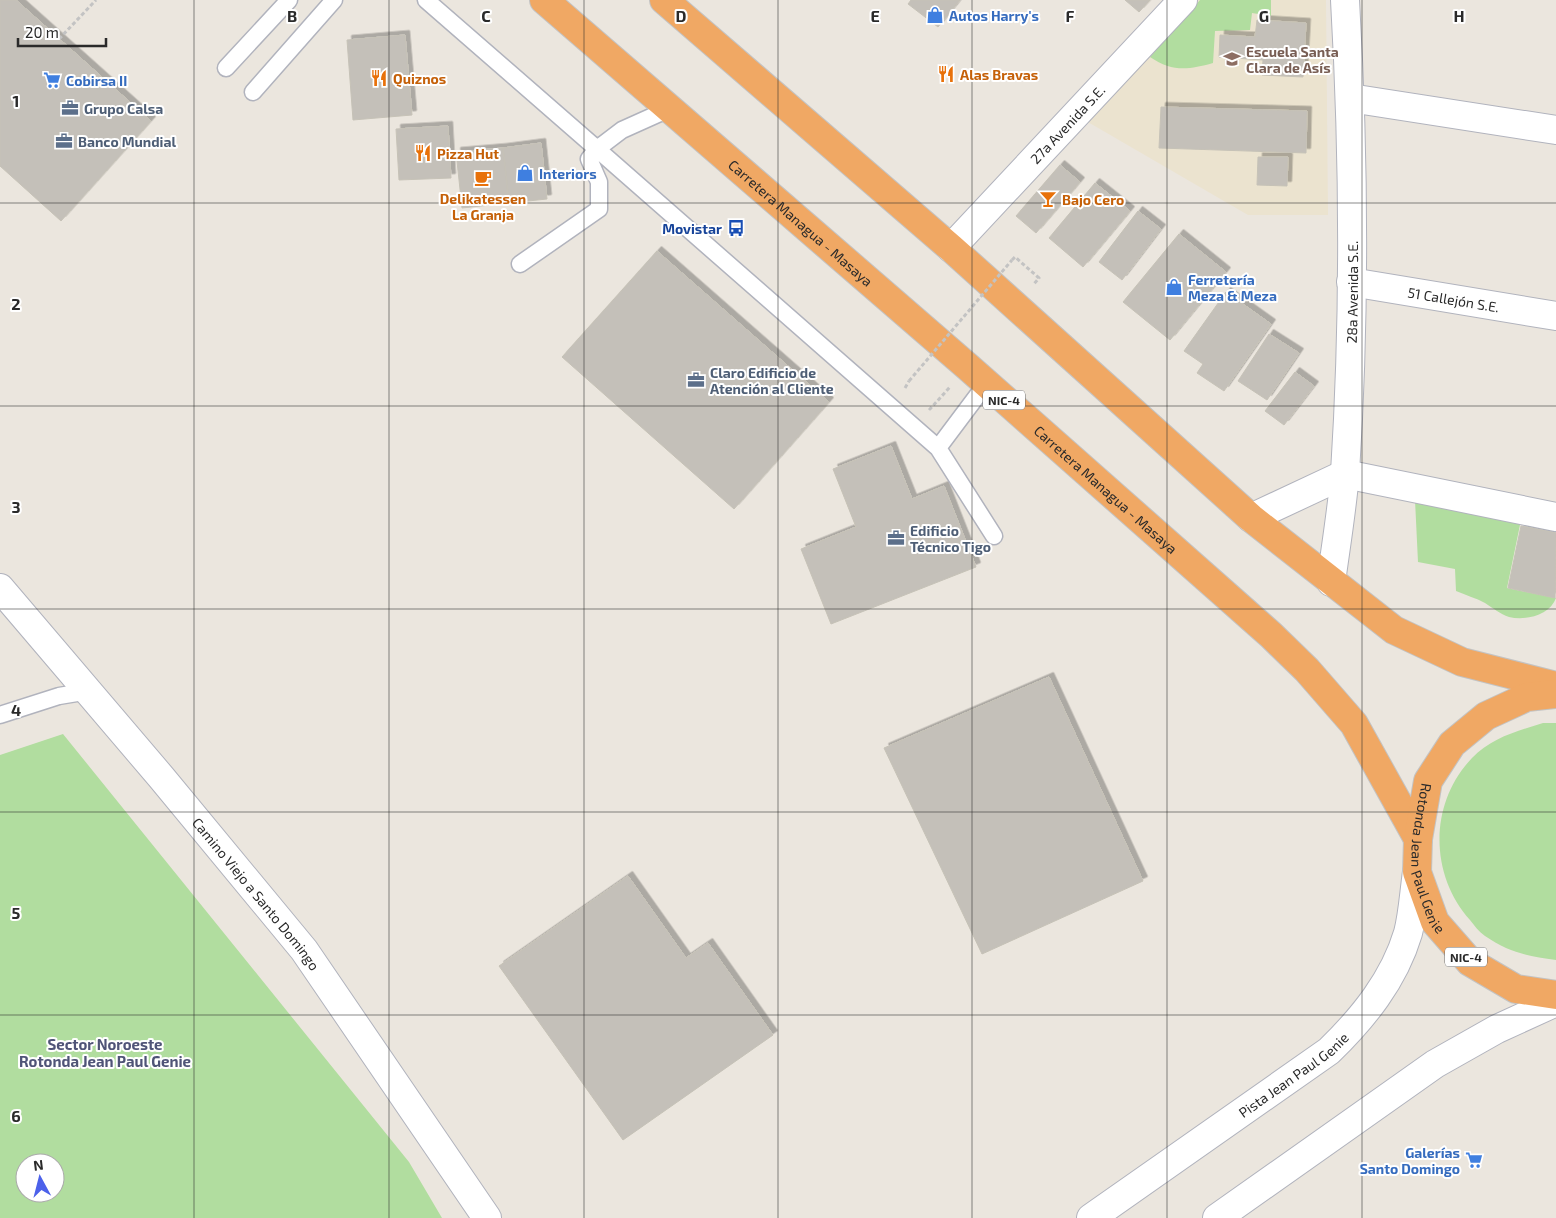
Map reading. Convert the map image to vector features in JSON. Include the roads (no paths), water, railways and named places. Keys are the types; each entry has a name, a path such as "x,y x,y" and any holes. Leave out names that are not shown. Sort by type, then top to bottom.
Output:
{"highway":[{"name":"Carretera Managua - Masaya","path":"544,0 671,108 1234,601 1307,670 1354,724 1418,839"},
{"path":"664,0 952,248 1251,518 1394,630 1462,662 1556,686"},
{"name":"Rotonda Jean Paul Genie","path":"1556,694 1527,697 1486,716 1452,744 1428,781 1418,839 1417,872 1435,922 1470,962 1516,989 1556,995"}],"street":[{"name":"27a Avenida S.E.","path":"952,248 1182,0"},
{"name":"28a Avenida S.E.","path":"1332,582 1345,474 1351,282 1350,98 1345,0"},
{"path":"1350,98 1556,130"},
{"name":"51 Callejón S.E.","path":"1351,282 1556,316"},
{"path":"1251,518 1345,474 1556,517"},
{"name":"Camino Viejo a Santo Domingo","path":"0,588 89,691 304,950 487,1218"},
{"name":"Pista Jean Paul Genie","path":"1091,1218 1330,1051 1361,1019 1388,979 1408,933 1417,872"},
{"path":"1217,1218 1435,1064 1497,1030 1556,1002"}],"lane":[{"path":"226,68 289,0"},
{"path":"253,92 334,0"},
{"path":"426,0 938,448 994,536"},
{"path":"520,264 599,209 600,182 589,159 597,149 622,130 671,108"},
{"path":"938,448 986,384"},
{"path":"0,715 59,696 89,691"}],"place":[{"name":"Autos Harry's","path":"935,15"},
{"name":"Escuela Santa Clara de Asís","path":"1232,59"},
{"name":"Alas Bravas","path":"946,74"},
{"name":"Quiznos","path":"379,78"},
{"name":"Cobirsa II","path":"52,80"},
{"name":"Grupo Calsa","path":"70,108"},
{"name":"Banco Mundial","path":"64,141"},
{"name":"Pizza Hut","path":"423,153"},
{"name":"Interiors","path":"525,173"},
{"name":"Delikatessen La Granja","path":"483,178"},
{"name":"Bajo Cero","path":"1048,199"},
{"name":"Movistar","path":"736,228"},
{"name":"Ferretería Meza & Meza","path":"1174,287"},
{"name":"Claro Edificio de Atención al Cliente","path":"696,380"},
{"name":"Edificio Técnico Tigo","path":"896,538"},
{"name":"Galerías Santo Domingo","path":"1474,1160"}],"district":[{"name":"Sector Noroeste Rotonda Jean Paul Genie","path":"105,1052"}]}
